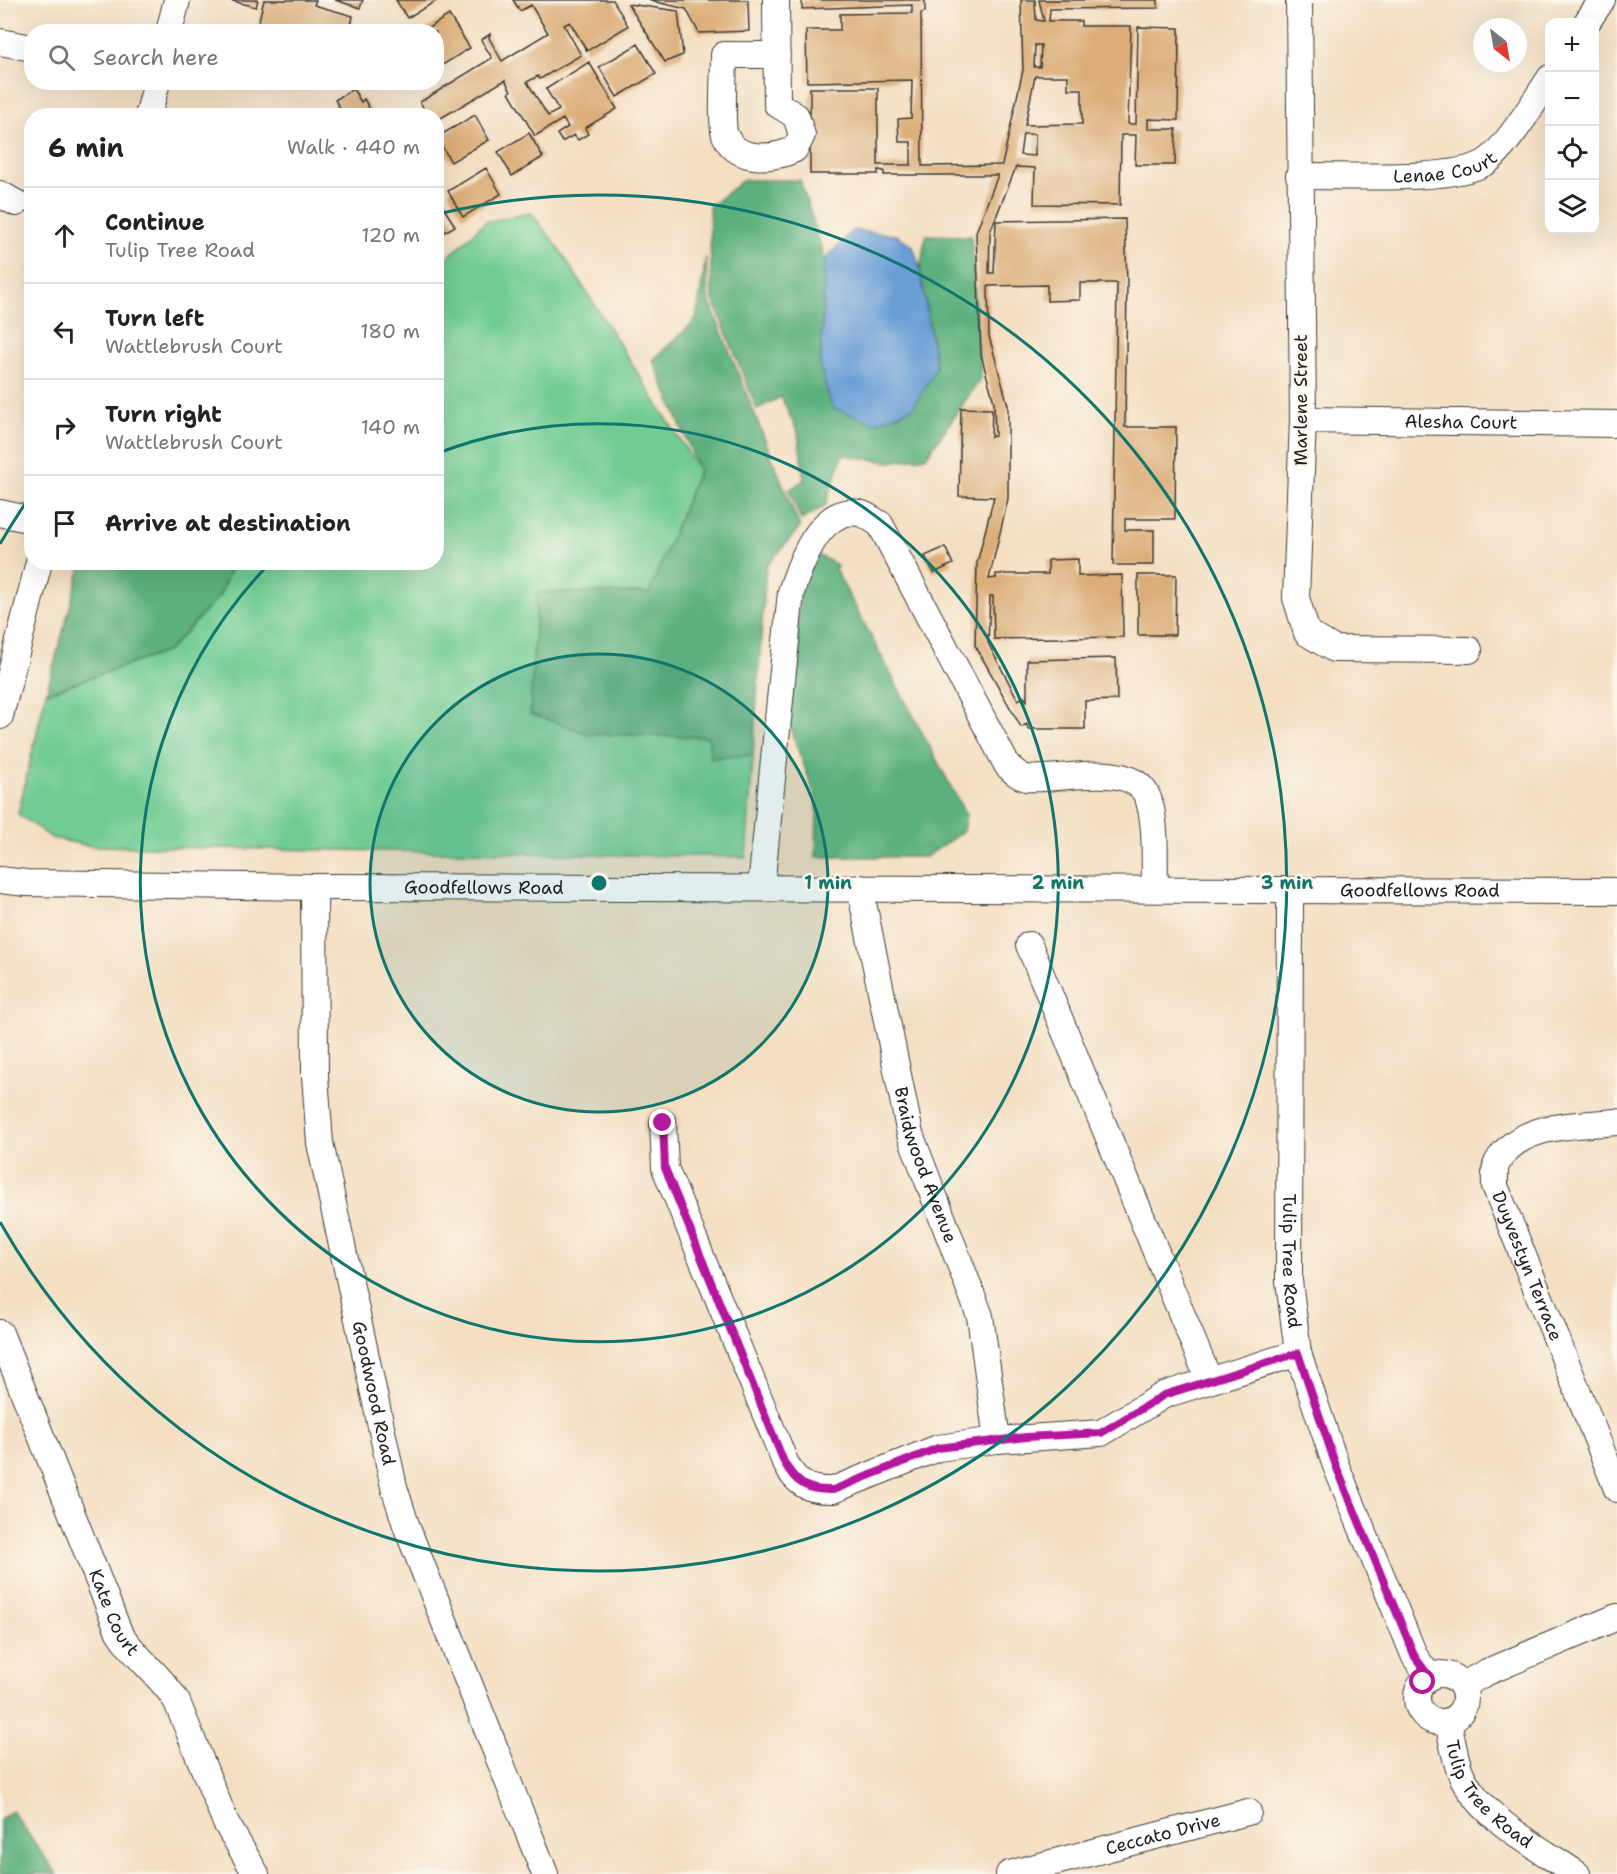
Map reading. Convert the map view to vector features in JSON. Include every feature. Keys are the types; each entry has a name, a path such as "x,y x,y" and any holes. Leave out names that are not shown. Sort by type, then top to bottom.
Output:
{"street":[{"path":"171,24 177,0"},
{"path":"776,0 777,55"},
{"name":"Marlene Street","path":"1299,0 1303,420 1296,598 1307,633 1334,649 1469,651"},
{"path":"1590,18 1602,0"},
{"path":"0,42 24,46"},
{"name":"Lenae Court","path":"1299,176 1445,175 1486,162 1518,126 1545,86"},
{"path":"150,108 154,90"},
{"name":"Alesha Court","path":"1303,420 1617,424"},
{"path":"0,513 24,518"},
{"path":"761,887 791,592 799,565 813,539 833,518 859,513 880,524 1007,765 1025,778 1090,774 1130,778 1142,787 1149,801 1155,889"},
{"path":"0,716 37,570"},
{"name":"Goodfellows Road","path":"0,880 26,883 314,887 1617,891"},
{"name":"Goodwood Road","path":"314,887 315,1076 320,1143 394,1487 406,1528 545,1874"},
{"name":"Braidwood Avenue","path":"860,888 910,1134 980,1316 998,1440"},
{"name":"Tulip Tree Road","path":"1290,891 1289,1281 1298,1353 1336,1466 1415,1657 1429,1676"},
{"path":"1029,945 1209,1380"},
{"name":"Duyvestyn Terrace","path":"1617,1122 1563,1126 1525,1138 1510,1146 1496,1164 1495,1186 1617,1489"},
{"path":"663,1123 665,1168 784,1462 801,1485 816,1491 833,1490 926,1451 998,1440 1101,1433 1164,1395 1298,1353"},
{"name":"Kate Court","path":"0,1334 119,1632 130,1651 169,1689 177,1701 226,1823 256,1874"},
{"path":"1463,1685 1487,1672 1617,1617"},
{"path":"1451,1675 1463,1685 1466,1700 1464,1707 1448,1722 1432,1721 1421,1711 1417,1696 1423,1682 1429,1676 1451,1675"},
{"name":"Tulip Tree Road","path":"1448,1722 1460,1772 1475,1796 1494,1817 1577,1874"},
{"name":"Ceccato Drive","path":"1009,1874 1248,1812"}],"green space":[{"path":"743,180 800,180 825,260 820,368 936,367 920,269 926,235 971,236 981,378 926,457 889,462 843,455 825,506 801,520 789,490 804,480 798,433 781,397 757,409 712,297 709,207"},
{"path":"531,213 558,247 699,470 649,593 537,592 589,734 709,737 710,758 753,755 746,857 90,846 52,838 18,814 46,693 168,651 219,596 230,570 444,570 444,261 485,222"},
{"path":"706,257 708,298 800,527 766,567 753,755 710,758 709,737 589,734 530,714 537,592 649,593 699,470 653,360 696,320"},
{"path":"818,555 837,565 835,569 966,815 963,831 926,857 816,857 817,801 789,725 800,590"},
{"path":"80,570 230,570 219,596 168,651 46,693"},
{"path":"12,1811 57,1874 0,1874 0,1820"}],"water":[{"path":"853,230 896,235 913,246 920,269 936,367 913,408 875,423 832,408 820,368 825,260"}],"building":[{"path":"229,0 258,0 256,7"},
{"path":"264,0 316,0 314,5 353,16 352,24 258,24"},
{"path":"335,0 363,0 360,8"},
{"path":"396,0 438,0 407,18"},
{"path":"513,0 613,0 628,26 587,51 570,22 564,25 581,55 540,79 538,76 527,82 548,116 559,110 546,89 589,62 617,109 585,128 588,134 578,140 574,135 562,142 557,134 568,127 563,119 535,136 509,92 511,91 505,80 444,116 444,108 423,108 420,102 440,90 444,90 444,87 492,58 481,40 490,34 489,38 502,61 548,33 531,5 520,11"},
{"path":"648,0 748,0 749,31 699,33 686,9"},
{"path":"802,0 925,0 925,12 921,13 922,166 1002,165 1023,70 1021,0 1035,0 1036,20 1044,21 1039,0 1158,0 1158,8 1050,9 1049,21 1081,21 1081,26 1131,26 1128,124 1136,124 1138,27 1179,28 1178,120 1148,119 1148,129 1176,129 1175,165 1135,165 1136,135 1121,135 1120,205 1034,204 1035,168 1016,167 990,232 989,273 994,273 996,221 1125,219 1127,283 1125,427 1176,427 1175,519 1125,519 1125,530 1154,530 1154,565 1113,565 1117,283 1080,283 1080,300 1047,301 1047,285 988,286 989,336 1008,405 1008,499 989,579 996,578 996,574 1048,574 1048,560 1078,559 1078,576 1122,575 1123,637 994,639 993,596 990,596 988,643 1018,700 1024,697 1027,701 1027,660 1116,658 1117,700 1085,701 1085,729 1028,729 1027,724 1021,727 975,645 977,563 994,497 959,496 961,408 992,409 991,437 995,436 994,402 981,355 976,232 998,175 884,175 884,171 878,170 878,174 810,174 810,88 878,88 878,165 911,165 911,142 899,142 898,119 911,118 912,80 807,82 806,30 840,30 840,14 912,13 912,5 802,9","holes":["1035,45 1041,45 1040,67 1034,67","1035,76 1068,76 1068,89 1082,89 1082,124 1025,125","1023,134 1035,134 1035,156 1020,155"]},
{"path":"628,4 678,11 683,55 665,62"},
{"path":"449,15 470,48 444,64 444,24 435,24"},
{"path":"638,44 656,74 617,97 599,67"},
{"path":"354,90 361,102 364,99 369,108 340,108 335,100"},
{"path":"475,115 489,140 451,162 444,150 444,133"},
{"path":"529,133 543,157 512,176 498,152"},
{"path":"486,168 501,194 463,217 448,191"},
{"path":"444,208 455,226 444,232"},
{"path":"945,547 953,564 934,573 925,556"},
{"path":"1138,575 1176,575 1175,635 1138,635"}],"route":[{"path":"663,1123 665,1168 784,1462 791,1475 801,1485 816,1491 833,1490 938,1448 1026,1437 1101,1433 1164,1395 1298,1353 1336,1466 1415,1657 1429,1676 1423,1682"}]}
